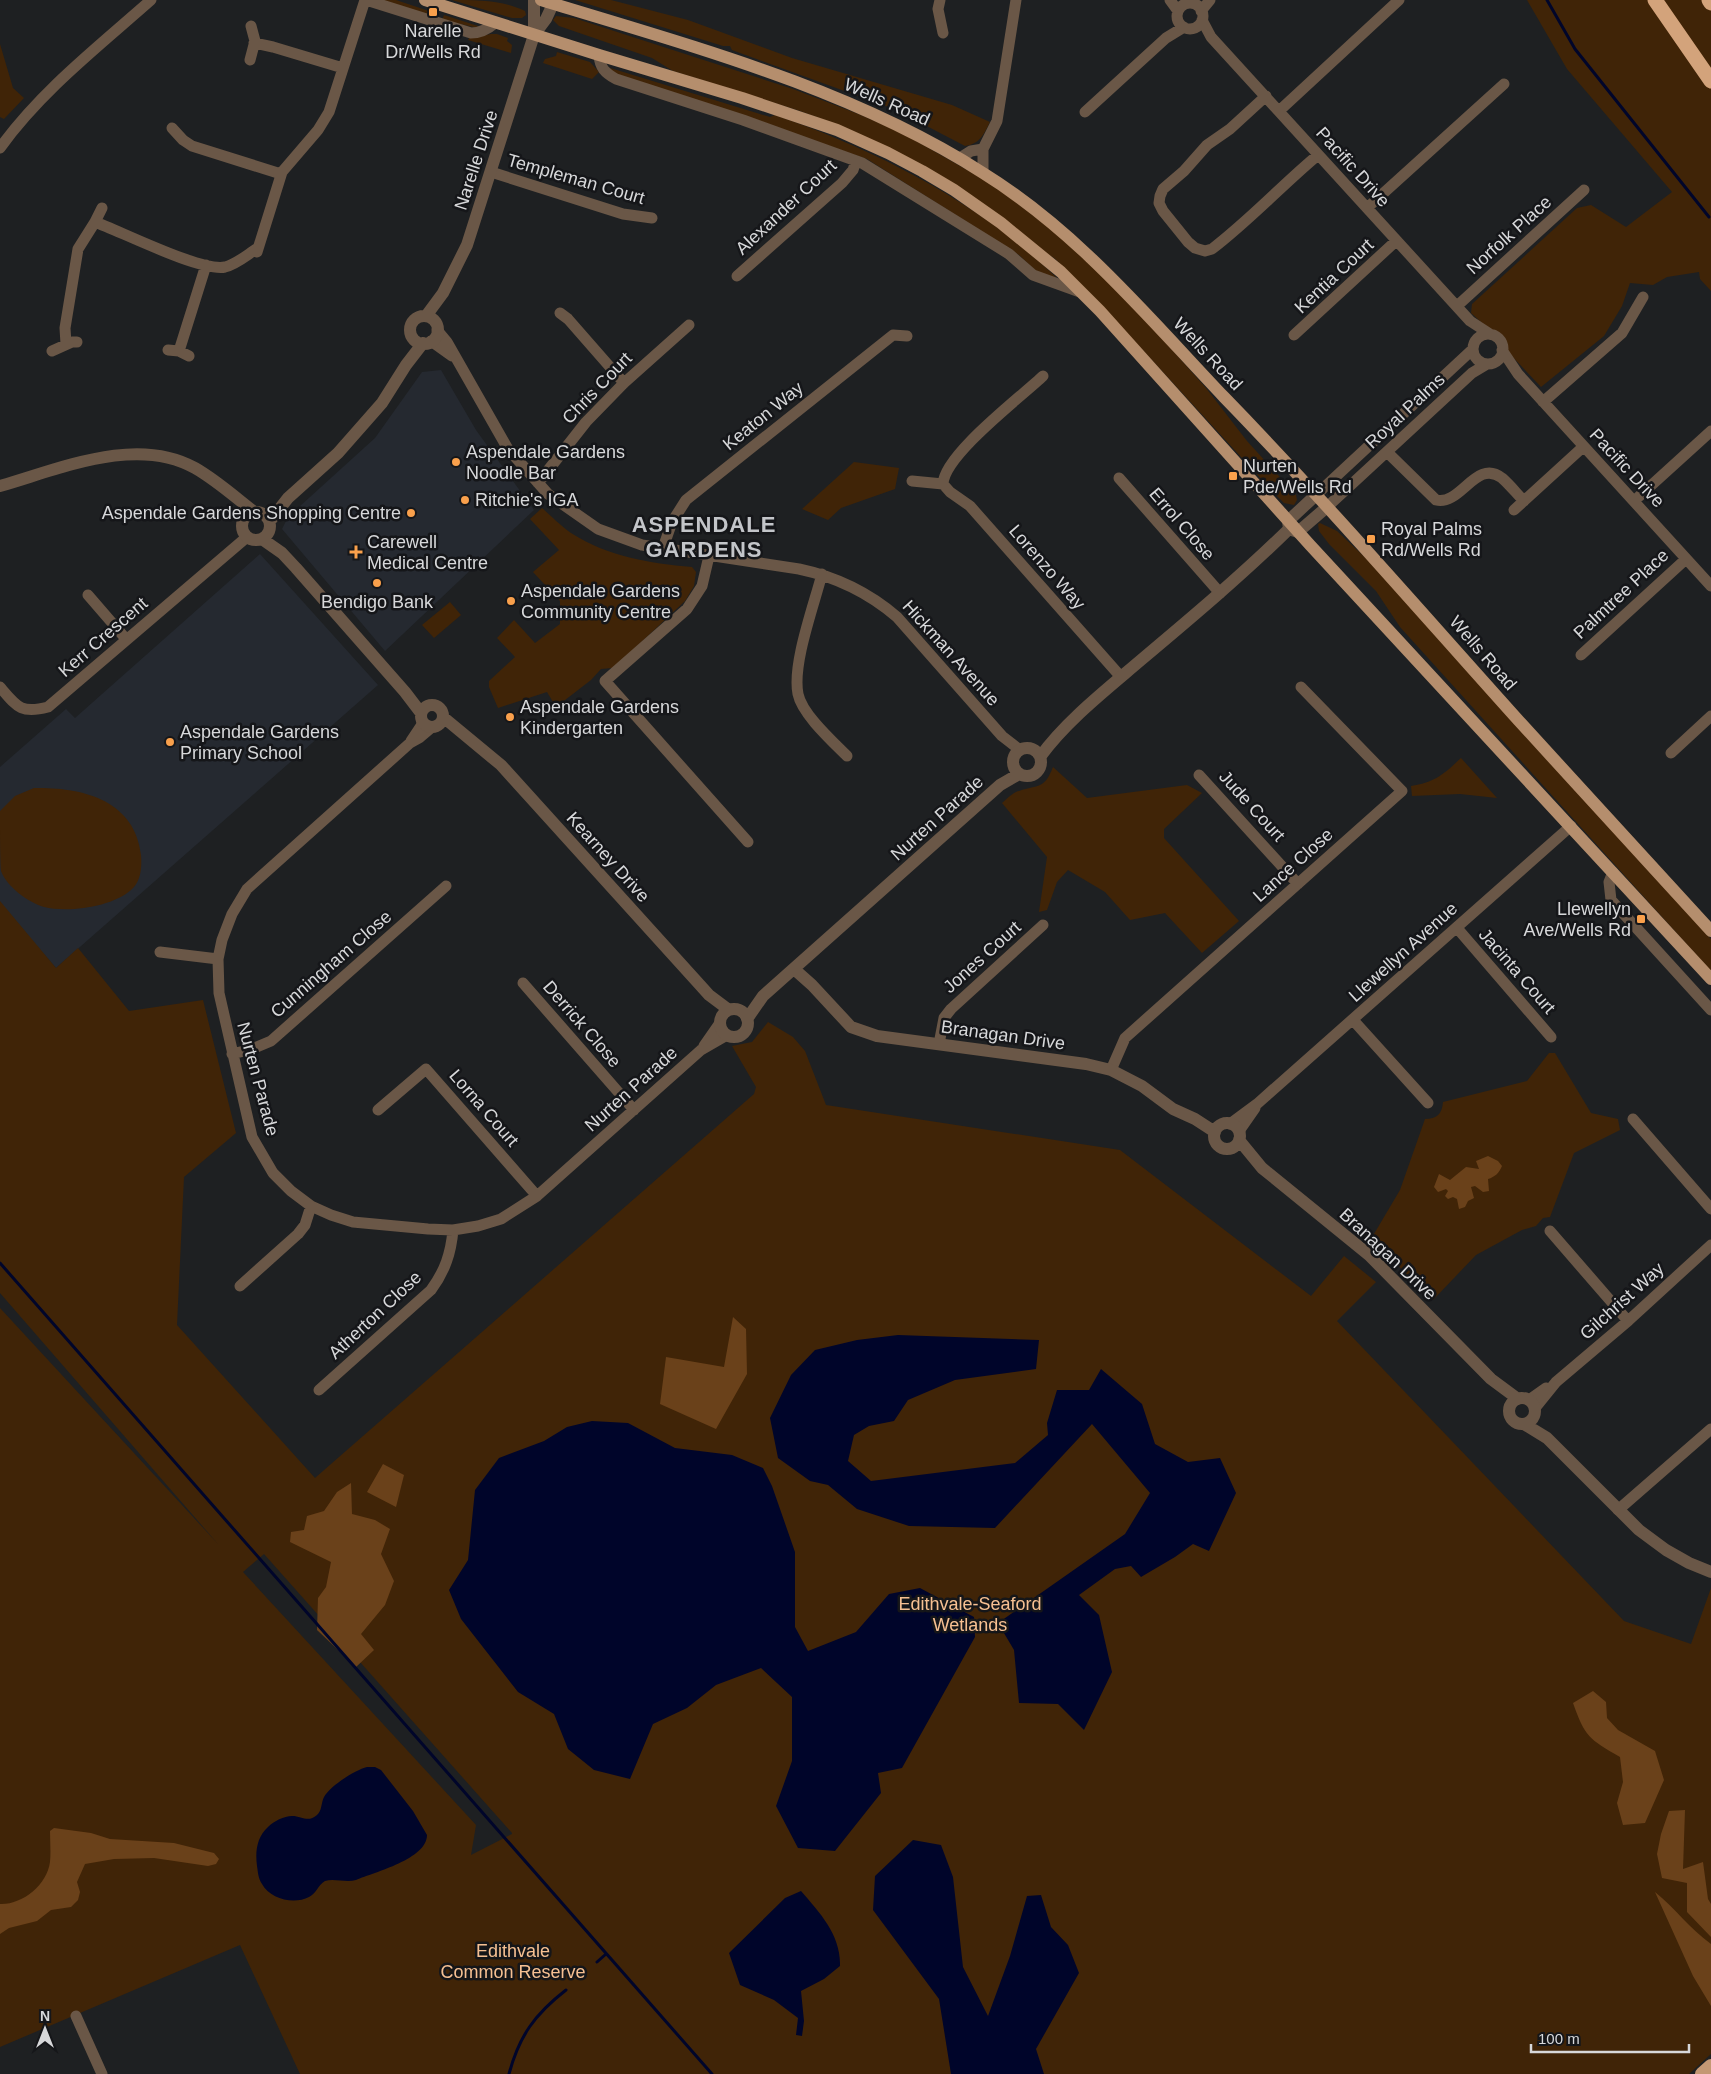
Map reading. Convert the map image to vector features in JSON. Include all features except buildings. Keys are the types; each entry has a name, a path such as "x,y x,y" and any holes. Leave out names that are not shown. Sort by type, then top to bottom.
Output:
{"highway":[{"path":"1655,0 1711,81"},
{"path":"1702,2074 1711,2066"}],"main road":[{"path":"425,0 793,114 846,134 888,153 954,190 1001,223 1047,260 1082,292 1292,527 1711,979"},
{"name":"Wells Road","path":"550,1 731,60 846,101 895,123 960,158 983,172 1047,218 1101,266 1316,494 1711,931"}],"street":[{"path":"0,148 17,126 51,89 151,0"},
{"path":"95,222 164,251 206,265 217,268 228,266 257,250 281,174 318,130 329,112 366,0 471,33 478,33 488,29 495,23"},
{"name":"Narelle Drive","path":"534,0 534,35"},
{"path":"940,0 938,10 943,33"},
{"path":"983,172 983,149 996,121 1016,0"},
{"name":"Pacific Drive","path":"1170,0 1190,13 1470,321 1490,334"},
{"path":"1085,112 1166,38 1190,13 1210,0"},
{"path":"1279,111 1399,0"},
{"name":"Narelle Drive","path":"260,522 344,446 382,403 427,332 443,293 466,246 534,35 550,1"},
{"path":"250,60 254,43 251,26"},
{"path":"254,43 273,46 343,68"},
{"path":"599,55 602,68 608,75 616,79 743,120 869,166 1009,254 1033,275 1082,292"},
{"path":"1367,208 1504,84"},
{"path":"1266,96 1230,129 1207,145 1184,171 1164,189 1159,203 1172,224 1195,248 1205,251 1212,249 1269,202 1289,180 1318,155"},
{"path":"172,128 190,144 281,174"},
{"path":"960,158 971,152 983,149"},
{"name":"Alexander Court","path":"737,276 842,184 853,170 856,161"},
{"name":"Templeman Court","path":"491,172 623,214 652,218"},
{"name":"Norfolk Place","path":"1457,306 1584,190"},
{"path":"52,351 71,343 65,328 78,249 102,208"},
{"name":"Kentia Court","path":"1294,335 1396,241"},
{"path":"179,352 206,265"},
{"path":"1543,402 1622,333 1643,297"},
{"path":"560,313 568,319 624,383"},
{"name":"Pacific Drive","path":"1470,321 1474,345"},
{"name":"Chris Court","path":"538,483 586,422 624,383 689,325"},
{"name":"Hickman Avenue","path":"427,332 447,342 508,449 548,494 598,529 642,545 822,574 854,587 883,605 897,617 1023,759"},
{"path":"1490,334 1500,342 1501,355 1490,363 1476,357 1474,345 1481,336 1490,334"},
{"name":"Keaton Way","path":"663,548 672,522 686,500 893,335 907,336"},
{"name":"Royal Palms","path":"1316,494 1474,345"},
{"name":"Pacific Drive","path":"1502,350 1518,374 1711,586"},
{"name":"Pacific Drive","path":"1490,363 1518,374"},
{"name":"Royal Palms","path":"1327,507 1472,373 1490,363"},
{"path":"912,481 943,484 945,473 960,451 1043,376"},
{"path":"1417,400 1429,414"},
{"path":"1634,501 1711,431"},
{"path":"1514,510 1583,447"},
{"path":"1387,452 1436,500 1450,500 1473,479 1484,474 1501,477 1524,501"},
{"name":"Kearney Drive","path":"0,486 99,458 142,454 150,454 195,468 225,490 260,522 282,553 405,692 431,718 477,746 501,766 709,995 739,1013"},
{"name":"Errol Close","path":"1119,478 1220,593"},
{"name":"Lorenzo Way","path":"943,484 946,489 963,500 976,513 1121,677"},
{"name":"Nurten Parade","path":"739,1013 764,996 797,967 1000,785 1023,759 1053,739 1121,677 1220,593 1292,527 1316,494"},
{"name":"Nurten Parade","path":"1292,527 1327,507"},
{"path":"243,520 260,522 254,540 245,533 243,520"},
{"name":"Kerr Crescent","path":"0,688 16,706 33,711 48,708 225,555 245,533"},
{"path":"709,556 702,586 688,610 605,681 748,842"},
{"name":"Palmtree Place","path":"1581,655 1686,559"},
{"path":"822,574 797,669 798,695 812,720 847,756"},
{"path":"88,595 126,639"},
{"name":"Lance Close","path":"1111,1070 1126,1038 1402,791 1300,687"},
{"path":"1670,753 1711,716"},
{"name":"Nurten Parade","path":"431,718 419,738 410,743 247,889 232,914 222,940 218,959 219,993 232,1054 252,1137 273,1173 291,1191 311,1206 353,1222 453,1230 478,1226 501,1219 537,1196 701,1050 727,1035"},
{"name":"Jude Court","path":"1199,775 1298,884"},
{"name":"Llewellyn Avenue","path":"1230,1133 1257,1104 1570,826"},
{"path":"1613,872 1610,882 1611,900 1711,1010"},
{"name":"Cunningham Close","path":"232,1054 252,1050 271,1041 446,886"},
{"name":"Jones Court","path":"939,1044 944,1018 951,1009 1043,925"},
{"name":"Jacinta Court","path":"1456,928 1551,1038"},
{"path":"160,952 218,959"},
{"name":"Branagan Drive","path":"797,967 852,1027 877,1036 1086,1064 1111,1070 1142,1086 1173,1109 1230,1133 1256,1161 1369,1255 1491,1379 1525,1406 1548,1438 1639,1530 1666,1550 1710,1572"},
{"name":"Derrick Close","path":"523,983 634,1110"},
{"name":"Kearney Drive","path":"709,995 720,1021"},
{"path":"725,1012 739,1013 748,1025 744,1032 736,1037 723,1032 720,1021 725,1012"},
{"path":"1353,1020 1428,1103"},
{"name":"Nurten Parade","path":"701,1050 720,1021"},
{"name":"Lorna Court","path":"378,1110 426,1068 537,1196"},
{"path":"1633,1119 1711,1209"},
{"path":"240,1286 298,1234 305,1224 311,1206"},
{"name":"Atherton Close","path":"319,1390 431,1290 442,1276 448,1260 453,1230"},
{"path":"1550,1231 1628,1321"},
{"name":"Gilchrist Way","path":"1525,1406 1628,1321 1711,1245"},
{"path":"1524,1424 1528,1423 1525,1406"},
{"name":"Branagan Drive","path":"1525,1406 1509,1412 1512,1420 1524,1424 1548,1438"},
{"path":"1618,1510 1711,1429"},
{"path":"76,2016 102,2074"}],"shaded area":[{"name":"Aspendale Gardens Shopping Centre","path":"441,370 476,430 534,510 385,651 282,529 288,517 375,438 422,372"},
{"name":"Aspendale Gardens Primary School","path":"260,554 378,685 56,968 0,904 0,767 66,709 75,718"},
{"path":"1488,1156 1498,1161 1502,1166 1500,1171 1488,1179 1489,1191 1483,1192 1475,1186 1471,1187 1474,1198 1468,1201 1465,1207 1459,1209 1457,1199 1453,1197 1448,1199 1445,1196 1448,1191 1446,1189 1438,1192 1434,1187 1439,1174 1450,1180 1466,1167 1479,1169 1476,1161"},
{"path":"733,1317 746,1329 747,1374 716,1429 660,1404 666,1357 724,1367"},
{"path":"383,1464 404,1475 396,1507 367,1492"},
{"path":"351,1483 352,1514 375,1520 390,1529 381,1554 394,1581 385,1605 361,1634 374,1650 356,1667 317,1630 318,1598 326,1587 331,1562 290,1542 291,1532 304,1530 307,1516 324,1511 337,1492"},
{"path":"1593,1691 1606,1702 1607,1718 1618,1730 1655,1751 1664,1780 1645,1823 1623,1825 1617,1803 1623,1782 1620,1757 1601,1746 1589,1736 1577,1714 1573,1703"},
{"path":"1685,1810 1683,1869 1703,1862 1708,1899 1711,1904 1711,1937 1687,1912 1687,1883 1662,1878 1657,1854 1661,1834 1669,1811"},
{"path":"54,1828 91,1833 110,1839 174,1843 214,1853 219,1859 216,1864 208,1866 154,1858 114,1859 85,1864 77,1882 80,1892 78,1900 71,1907 51,1910 37,1921 9,1928 0,1934 0,1904 17,1901 25,1897 39,1886 44,1878 50,1862 50,1831"},
{"path":"1655,1892 1711,1944 1711,2006 1693,1976"}],"green space":[{"path":"379,0 396,0 432,12 431,17"},
{"path":"452,0 499,3 525,11 526,15 522,18 512,18"},
{"path":"575,0 611,0 688,20 792,58 952,105 990,122 978,141 965,146 894,109 732,50 730,46 723,46"},
{"path":"1527,0 1711,0 1711,291 1700,279 1699,272 1667,277 1653,285 1630,283 1622,306 1604,336 1541,387 1507,351 1500,339 1471,313 1472,304 1577,208 1591,205 1626,227 1672,192 1567,69"},
{"path":"444,15 478,26 478,28 442,20"},
{"path":"556,16 574,18 793,89 861,115 904,134 990,183 1047,225 1120,291 1206,388 1247,441 1296,495 1297,500 1294,505 1284,503 1275,494 1094,297 1054,258 841,126 673,71 652,58 559,26 553,20"},
{"path":"491,34 508,38 507,41 512,45 511,53 468,40 469,38"},
{"path":"0,44 13,88 24,98 4,119 0,117"},
{"path":"557,52 590,62 599,72 592,79 543,63 545,59 556,56"},
{"path":"607,67 770,117 775,115 871,154 932,185 990,222 1023,247 1058,279 1038,273 1019,255 867,159 617,75"},
{"path":"854,462 899,468 895,489 841,508 828,520 802,509"},
{"path":"542,508 571,533 600,548 630,558 692,567 696,572 694,586 685,601 619,663 612,668 601,669 591,680 556,707 547,692 498,708 489,687 489,681 515,657 497,638 514,620 535,643 560,624 560,601 533,572 559,550 530,519"},
{"path":"1320,523 1337,531 1371,563 1711,939 1711,971 1400,627 1376,591 1329,544 1319,531 1318,524"},
{"path":"450,602 461,615 434,638 422,625"},
{"path":"1461,758 1497,798 1460,794 1412,796 1411,786 1438,777"},
{"path":"1053,767 1087,798 1187,785 1202,793 1164,829 1164,838 1239,921 1202,953 1165,913 1130,920 1105,892 1068,870 1057,882 1047,910 1039,912 1047,857 1002,803 1012,794 1044,783"},
{"path":"34,788 70,790 87,794 117,809 128,821 137,836 141,855 139,879 131,890 113,901 89,907 54,909 38,905 25,898 8,883 1,871 0,811 15,796"},
{"name":"Edithvale-Seaford Wetlands","path":"0,901 56,968 78,948 129,1011 203,1000 236,1133 184,1177 177,1325 315,1478 754,1094 756,1087 732,1046 752,1042 768,1022 793,1037 805,1051 826,1105 1120,1150 1311,1296 1344,1256 1376,1282 1337,1321 1624,1621 1691,1644 1711,1588 1711,2054 1689,2074 300,2074 240,1945 0,2047 0,1308 218,1544 0,1293","holes":["264,1554 512,1833 471,1855 476,1825 243,1572"]},
{"path":"1549,1053 1555,1053 1591,1113 1618,1119 1620,1130 1574,1153 1550,1217 1543,1218 1536,1226 1522,1230 1476,1255 1433,1300 1371,1239 1400,1190 1425,1119 1438,1115 1443,1102 1527,1081"}],"water":[{"path":"898,1335 1039,1340 1036,1369 955,1380 908,1400 894,1421 869,1426 854,1435 848,1461 871,1481 1015,1463 1048,1435 1047,1423 1057,1390 1089,1390 1101,1369 1142,1404 1155,1444 1188,1462 1220,1458 1236,1493 1209,1551 1193,1544 1141,1577 1131,1566 1115,1569 1079,1595 1099,1615 1112,1672 1084,1730 1058,1704 1019,1703 1014,1650 998,1623 1125,1534 1150,1493 1092,1424 995,1528 909,1526 857,1509 828,1485 810,1481 778,1458 770,1418 791,1375 815,1350 857,1340"},
{"path":"592,1421 628,1423 675,1448 732,1455 763,1468 772,1486 795,1552 795,1627 808,1651 856,1632 889,1594 920,1588 974,1617 975,1637 902,1768 878,1773 881,1793 835,1851 798,1848 776,1806 792,1761 792,1697 761,1668 716,1685 687,1708 653,1724 630,1779 594,1770 568,1749 554,1714 518,1692 461,1619 449,1590 468,1560 475,1490 499,1458 544,1441 567,1427"},
{"path":"367,1767 375,1767 381,1770 413,1811 427,1835 425,1843 410,1858 387,1869 352,1881 325,1881 311,1896 303,1899 290,1900 276,1897 266,1889 258,1875 256,1855 261,1835 279,1819 296,1816 311,1819 319,1813 324,1797 337,1783"},
{"path":"913,1840 941,1845 953,1877 963,1967 988,2016 1010,1956 1027,1896 1041,1895 1051,1927 1068,1945 1079,1973 1036,2049 1044,2074 951,2074 939,1999 873,1910 875,1876"},
{"path":"801,1891 822,1916 833,1934 837,1944 840,1966 824,1979 801,1991 804,2021 802,2036 796,2035 798,2018 774,2000 740,1985 729,1953 785,1898"}],"waterway":[{"path":"1547,0 1575,49 1709,217"},
{"path":"0,1263 712,2074"},
{"path":"597,1962 606,1954"},
{"path":"509,2074 523,2037 545,2008 566,1990"}],"place":[{"name":"Narelle Dr/Wells Rd","path":"433,12"},
{"name":"Aspendale Gardens Noodle Bar","path":"456,462"},
{"name":"Nurten Pde/Wells Rd","path":"1233,476"},
{"name":"Ritchie's IGA","path":"465,500"},
{"name":"Aspendale Gardens Shopping Centre","path":"411,513"},
{"name":"Royal Palms Rd/Wells Rd","path":"1371,539"},
{"name":"Carewell Medical Centre","path":"356,552"},
{"name":"Bendigo Bank","path":"377,583"},
{"name":"Aspendale Gardens Community Centre","path":"511,601"},
{"name":"Aspendale Gardens Kindergarten","path":"510,717"},
{"name":"Aspendale Gardens Primary School","path":"170,742"},
{"name":"Llewellyn Ave/Wells Rd","path":"1641,919"}],"district":[{"name":"ASPENDALE GARDENS","path":"704,536"}],"park label":[{"name":"Edithvale Common Reserve","path":"513,1961"}]}
